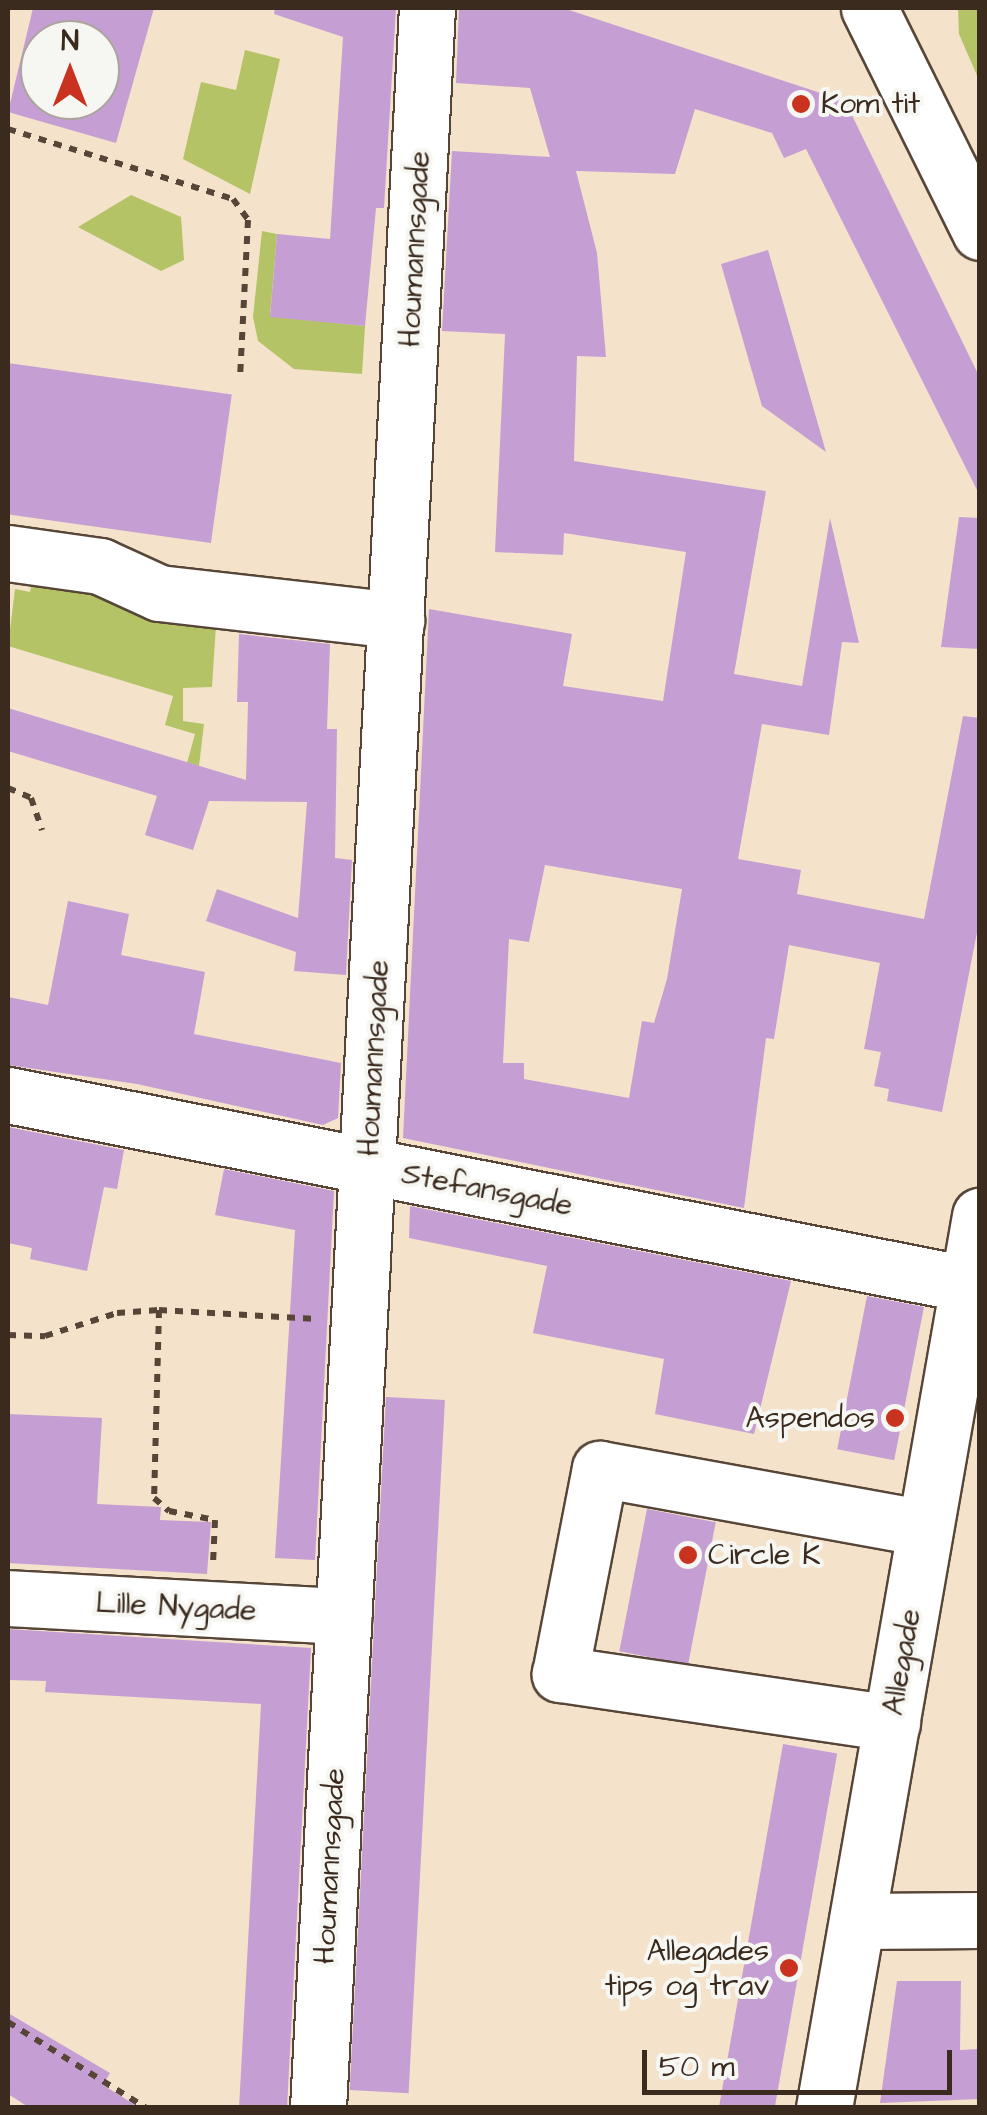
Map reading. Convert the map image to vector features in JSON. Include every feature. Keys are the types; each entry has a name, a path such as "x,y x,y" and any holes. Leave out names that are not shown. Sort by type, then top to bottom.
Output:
{"street":[{"name":"Houmannsgade","path":"318,2108 427,8"},
{"path":"869,8 980,232"},
{"path":"8,553 100,566 159,594 396,620"},
{"name":"Stefansgade","path":"8,1095 967,1284"},
{"name":"Allegade","path":"824,2108 980,1216"},
{"path":"892,1722 560,1674 600,1469 924,1528"},
{"name":"Lille Nygade","path":"8,1598 344,1616"},
{"path":"857,1921 980,1920"}],"path":[{"path":"8,129 234,199 248,220 240,377"},
{"path":"8,788 31,798 42,830"},
{"path":"8,1335 45,1336 117,1312 158,1310 359,1320"},
{"path":"158,1310 154,1498 170,1512 215,1520 210,1610"},
{"path":"8,2022 146,2108"}],"green space":[{"path":"958,8 979,8 979,80 959,34"},
{"path":"245,50 280,59 250,194 183,159 201,82 236,90"},
{"path":"131,195 181,217 184,260 161,271 78,227"},
{"path":"262,231 277,234 270,316 365,326 362,374 294,369 258,341 253,317"},
{"path":"36,566 216,625 212,687 183,688 183,721 204,724 199,766 187,763 195,734 165,725 173,696 8,646 15,589 30,592"}],"building":[{"path":"33,8 154,8 116,143 36,120 120,120 120,20 30,20"},
{"path":"275,8 396,8 384,208 376,208 365,326 270,317 277,234 330,239 343,37 274,14"},
{"path":"459,8 563,8 845,101 980,378 980,496 806,149 784,158 772,133 695,109 675,174 576,171 597,253 606,357 577,356 574,461 766,491 734,674 802,686 830,518 859,643 842,642 829,735 762,724 738,859 801,870 797,894 924,919 963,716 980,718 980,917 942,1112 887,1101 889,1089 874,1086 881,1052 864,1049 880,963 789,945 774,1039 766,1038 744,1208 403,1138 429,609 572,634 563,686 663,701 686,552 564,533 563,555 495,552 505,334 442,331 452,151 550,157 530,88 456,83","holes":["545,865 682,889 667,979 654,1023 642,1021 629,1098 524,1079 524,1063 503,1063 509,939 529,942"]},
{"path":"20,62 20,115 8,112"},
{"path":"768,250 826,452 762,406 721,264"},
{"path":"8,363 232,394 211,543 8,514"},
{"path":"959,517 980,518 980,649 941,647"},
{"path":"239,634 330,644 327,729 337,729 335,858 352,860 346,975 294,971 296,952 206,921 217,889 298,918 307,802 209,801 193,850 145,835 157,796 8,751 8,708 246,780 248,702 237,702"},
{"path":"68,901 129,914 121,955 205,972 194,1034 341,1063 338,1118 323,1125 137,1084 8,1065 8,997 48,1005"},
{"path":"8,1127 124,1150 117,1189 104,1187 87,1271 30,1259 32,1248 8,1243"},
{"path":"224,1169 334,1191 315,1560 275,1558 295,1230 215,1215"},
{"path":"410,1206 791,1281 754,1434 655,1414 664,1359 533,1333 547,1266 409,1238"},
{"path":"867,1296 924,1307 894,1460 837,1449"},
{"path":"386,1397 445,1400 409,2093 350,2090"},
{"path":"8,1414 102,1418 97,1504 161,1507 160,1520 211,1522 207,1574 8,1563"},
{"path":"647,1509 716,1522 688,1665 619,1651"},
{"path":"8,1629 311,1648 287,2108 239,2108 261,1704 45,1692 46,1681 8,1680"},
{"path":"783,1744 837,1754 775,2108 719,2107"},
{"path":"897,1981 961,1981 960,2050 980,2049 980,2099 880,2103"},
{"path":"8,2013 110,2073 103,2085 140,2108 30,2108 8,2094"}],"place":[{"name":"Kom tit","path":"801,104"},
{"name":"Aspendos","path":"895,1418"},
{"name":"Circle K","path":"688,1555"},
{"name":"Allegades tips og trav","path":"789,1968"}]}
